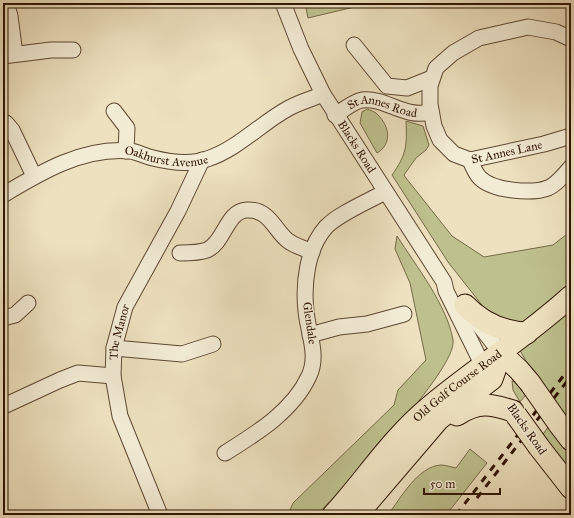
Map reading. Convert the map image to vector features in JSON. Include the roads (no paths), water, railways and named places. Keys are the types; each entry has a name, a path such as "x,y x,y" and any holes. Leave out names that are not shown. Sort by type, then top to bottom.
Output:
{"highway":[{"name":"Old Golf Course Road","path":"357,515 439,419 488,372 501,353 571,296"},
{"path":"466,305 475,315 493,326 515,333 527,333"},
{"name":"Blacks Road","path":"501,353 530,383 571,440"},
{"name":"Old Golf Course Road","path":"333,515 402,434 427,409 488,372"},
{"name":"Blacks Road","path":"488,372 514,413 571,488"},
{"path":"412,449 442,425 476,406 488,405 514,413"}],"street":[{"path":"6,3 10,16 9,55 51,50 73,50"},
{"name":"Blacks Road","path":"283,3 301,49 323,94 335,115 444,282 446,291 488,372"},
{"name":"St Annes Lane","path":"571,39 556,32 528,28 479,38 453,53 436,68 430,86 431,112 440,140 454,154 470,160 530,148 571,136"},
{"path":"354,46 387,86 407,88 432,78"},
{"name":"Oakhurst Avenue","path":"3,195 34,176 68,160 108,151 126,151 153,158 178,162 202,160 228,150 290,108 323,94"},
{"name":"St Annes Road","path":"335,115 354,103 362,100 377,101 408,113 421,114 431,112"},
{"path":"114,111 127,128 126,151"},
{"path":"6,123 12,130 34,176"},
{"name":"The Manor","path":"154,513 120,416 113,376 114,348 117,330 125,307 178,211 202,160"},
{"path":"470,160 480,179 493,186 509,190 530,191 549,188 571,167"},
{"name":"Glendale","path":"225,453 274,420 297,398 310,376 313,362 306,311 306,292 312,252 326,227 341,216 385,192"},
{"path":"180,253 197,252 213,246 236,214 248,210 262,213 270,219 287,240 312,252"},
{"name":"Blacks Road","path":"444,282 452,287 466,305 473,318 501,353"},
{"path":"3,318 15,315 28,303"},
{"path":"310,335 339,327 368,324 404,314"},
{"path":"114,348 182,354 213,344"},
{"path":"6,405 78,373 113,376"}],"railway":[{"path":"456,515 571,366"},
{"path":"477,498 571,376"}]}
